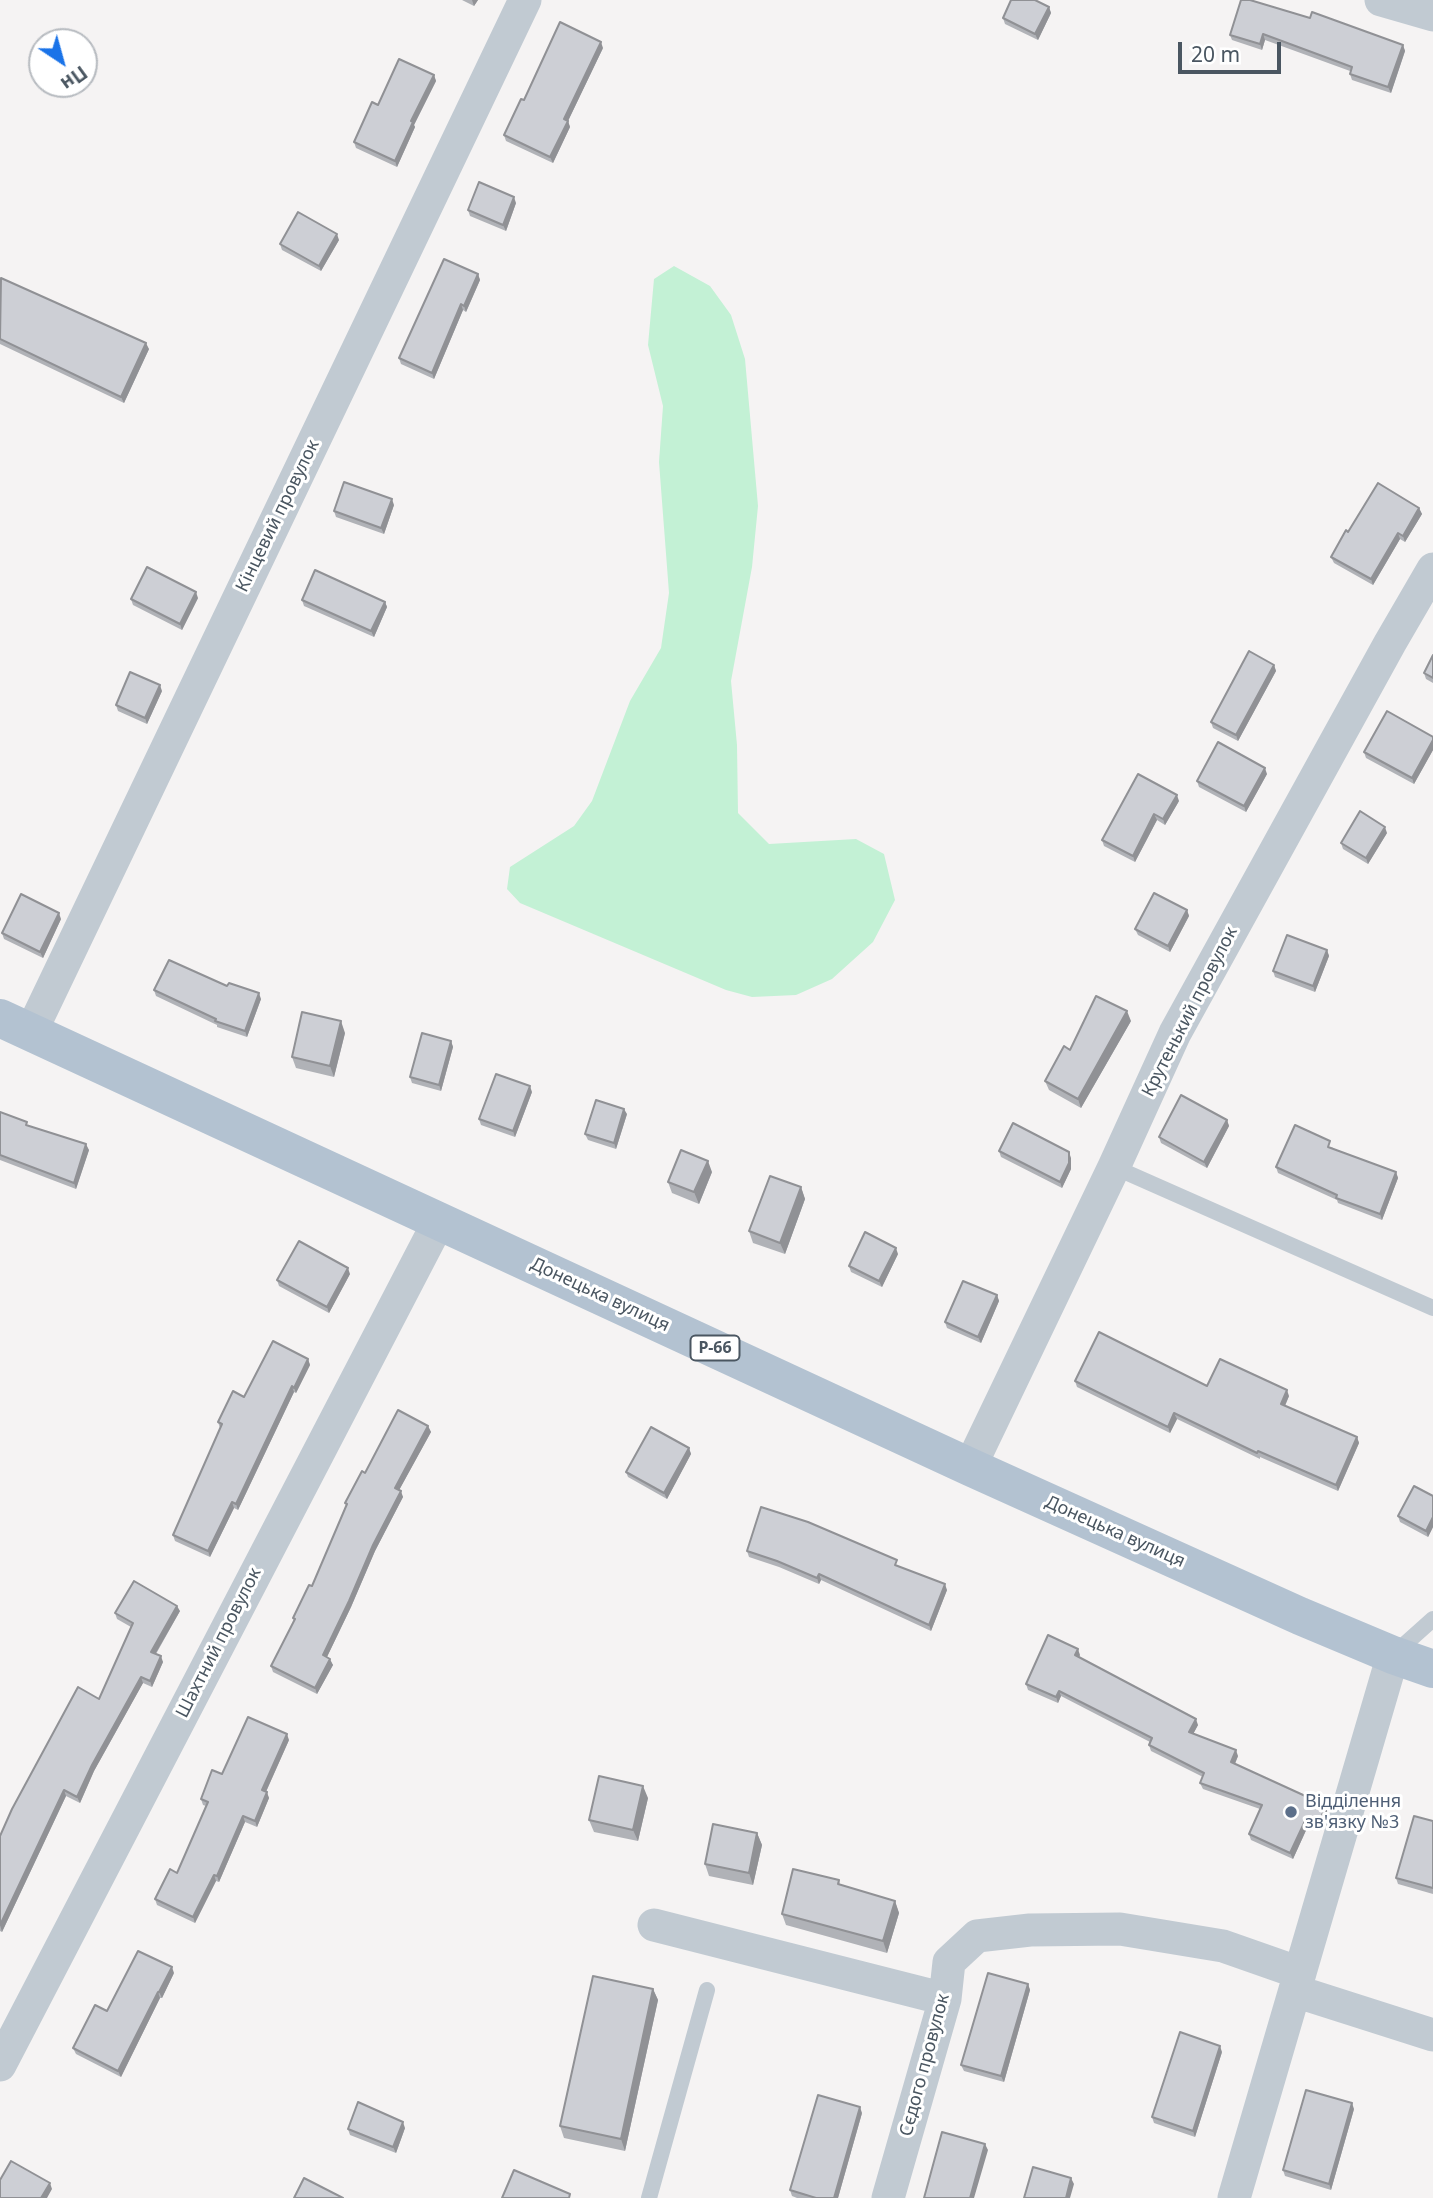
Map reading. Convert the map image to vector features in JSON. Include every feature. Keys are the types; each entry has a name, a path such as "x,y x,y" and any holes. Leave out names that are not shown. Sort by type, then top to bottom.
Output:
{"main road":[{"name":"Донецька вулиця","path":"15,1025 970,1467 1300,1616 1433,1669"}],"street":[{"name":"Кінцевий провулок","path":"15,1025 525,0"},
{"path":"1381,0 1433,15"},
{"name":"Крутенький провулок","path":"970,1467 1175,1033 1433,569"},
{"name":"Шахтний провулок","path":"0,2065 439,1221"},
{"path":"1234,2198 1393,1655"},
{"path":"654,1925 945,1999"},
{"name":"Сєдого провулок","path":"888,2198 945,1999 949,1962 977,1936 1030,1930 1120,1929 1223,1946 1298,1982 1433,2035"}],"lane":[{"path":"1114,1167 1433,1308"},
{"path":"1393,1655 1433,1619"},
{"path":"649,2198 707,1990"}],"green space":[{"path":"674,266 710,286 731,315 745,359 758,506 752,567 731,681 737,745 738,813 769,844 856,839 884,854 895,900 873,942 832,979 796,995 752,997 726,990 520,903 507,889 510,867 574,826 592,801 630,701 661,648 669,593 659,462 663,406 648,345 654,279"}],"building":[{"path":"1011,0 1035,0 1049,7 1035,34 1003,18"},
{"path":"1241,0 1250,0 1310,18 1312,12 1403,45 1388,87 1350,74 1352,67 1263,34 1260,44 1230,35"},
{"path":"560,22 601,42 564,119 568,121 550,157 504,135 521,99 524,100"},
{"path":"399,59 434,75 395,161 354,142 372,102 378,105"},
{"path":"479,182 514,197 503,225 468,210"},
{"path":"298,212 337,234 319,266 280,244"},
{"path":"444,259 478,274 464,306 461,304 432,373 399,358"},
{"path":"1,278 146,343 121,397 0,339"},
{"path":"344,482 392,499 381,528 334,511"},
{"path":"1378,483 1419,508 1403,536 1398,533 1371,579 1331,557"},
{"path":"147,567 196,592 180,624 131,599"},
{"path":"315,570 385,602 371,631 302,600"},
{"path":"1249,651 1274,665 1236,735 1211,722"},
{"path":"1433,655 1433,678 1424,673"},
{"path":"130,672 160,685 145,718 116,705"},
{"path":"1387,711 1433,737 1412,778 1364,752"},
{"path":"1218,742 1265,768 1244,806 1197,781"},
{"path":"1138,774 1177,795 1163,819 1154,814 1133,856 1102,840"},
{"path":"1360,811 1385,827 1366,858 1341,843"},
{"path":"1154,893 1187,910 1168,946 1135,929"},
{"path":"21,894 59,913 40,952 2,933"},
{"path":"1287,935 1327,950 1313,986 1273,971"},
{"path":"169,960 227,986 229,983 259,993 245,1031 215,1021 216,1019 154,990"},
{"path":"1096,996 1127,1011 1078,1099 1045,1081 1064,1046 1070,1050"},
{"path":"302,1012 341,1021 330,1066 292,1057"},
{"path":"422,1033 451,1041 439,1085 410,1077"},
{"path":"496,1074 530,1086 513,1131 479,1119"},
{"path":"1181,1095 1227,1120 1204,1162 1159,1137"},
{"path":"596,1100 624,1109 614,1143 585,1134"},
{"path":"0,1112 27,1122 26,1125 86,1144 74,1183 0,1155"},
{"path":"1013,1123 1069,1152 1069,1163 1060,1182 999,1151"},
{"path":"1295,1125 1330,1141 1328,1147 1396,1172 1380,1214 1336,1198 1337,1195 1276,1167"},
{"path":"681,1150 708,1161 694,1192 668,1182"},
{"path":"770,1176 801,1187 780,1243 749,1231"},
{"path":"865,1232 896,1248 879,1281 849,1266"},
{"path":"299,1241 348,1268 327,1307 277,1280"},
{"path":"963,1281 997,1295 978,1337 945,1322"},
{"path":"1099,1332 1207,1386 1220,1359 1287,1390 1281,1404 1357,1437 1336,1485 1258,1451 1257,1453 1174,1413 1168,1427 1075,1381"},
{"path":"273,1341 308,1359 294,1388 292,1386 236,1504 232,1502 208,1551 173,1535 222,1424 218,1422 233,1391 244,1397"},
{"path":"398,1410 428,1426 395,1488 401,1491 323,1655 330,1659 315,1688 271,1666 309,1585 312,1586 347,1504 345,1503 362,1471 365,1473"},
{"path":"651,1427 689,1448 664,1493 626,1472"},
{"path":"1414,1486 1433,1496 1433,1517 1426,1531 1398,1516"},
{"path":"761,1507 808,1522 897,1560 895,1565 945,1584 929,1625 819,1574 817,1578 747,1551"},
{"path":"134,1581 177,1606 151,1652 161,1656 150,1681 141,1677 77,1797 64,1790 0,1925 0,1836 78,1687 99,1699 133,1623 115,1613"},
{"path":"1048,1635 1078,1649 1075,1655 1196,1719 1189,1732 1236,1750 1231,1762 1325,1805 1319,1826 1305,1821 1290,1853 1249,1834 1262,1805 1200,1783 1204,1773 1149,1745 1152,1738 1059,1691 1056,1697 1026,1684"},
{"path":"248,1717 287,1734 262,1790 267,1792 255,1821 243,1816 217,1876 214,1875 193,1917 155,1899 170,1869 177,1873 208,1802 201,1799 212,1770 222,1774"},
{"path":"599,1776 643,1786 633,1830 589,1820"},
{"path":"1414,1816 1433,1821 1433,1888 1396,1878"},
{"path":"713,1824 757,1833 749,1873 705,1864"},
{"path":"793,1869 839,1880 838,1884 895,1901 883,1941 782,1914"},
{"path":"138,1951 172,1967 118,2071 73,2048 95,2005 107,2011"},
{"path":"988,1973 1028,1984 1001,2076 961,2065"},
{"path":"593,1976 653,1989 621,2139 560,2126"},
{"path":"1180,2032 1220,2046 1193,2131 1152,2117"},
{"path":"1306,2090 1352,2103 1329,2184 1283,2170"},
{"path":"818,2095 860,2107 834,2198 816,2198 790,2190"},
{"path":"358,2102 403,2122 393,2147 348,2129"},
{"path":"942,2132 985,2144 970,2198 924,2198"},
{"path":"11,2161 50,2183 41,2198 0,2198 0,2180"},
{"path":"1033,2167 1071,2178 1066,2198 1024,2198"},
{"path":"514,2170 570,2194 569,2198 502,2198"},
{"path":"304,2178 343,2198 294,2198"}],"place":[{"name":"Відділення зв'язку №3","path":"1291,1812"}]}
